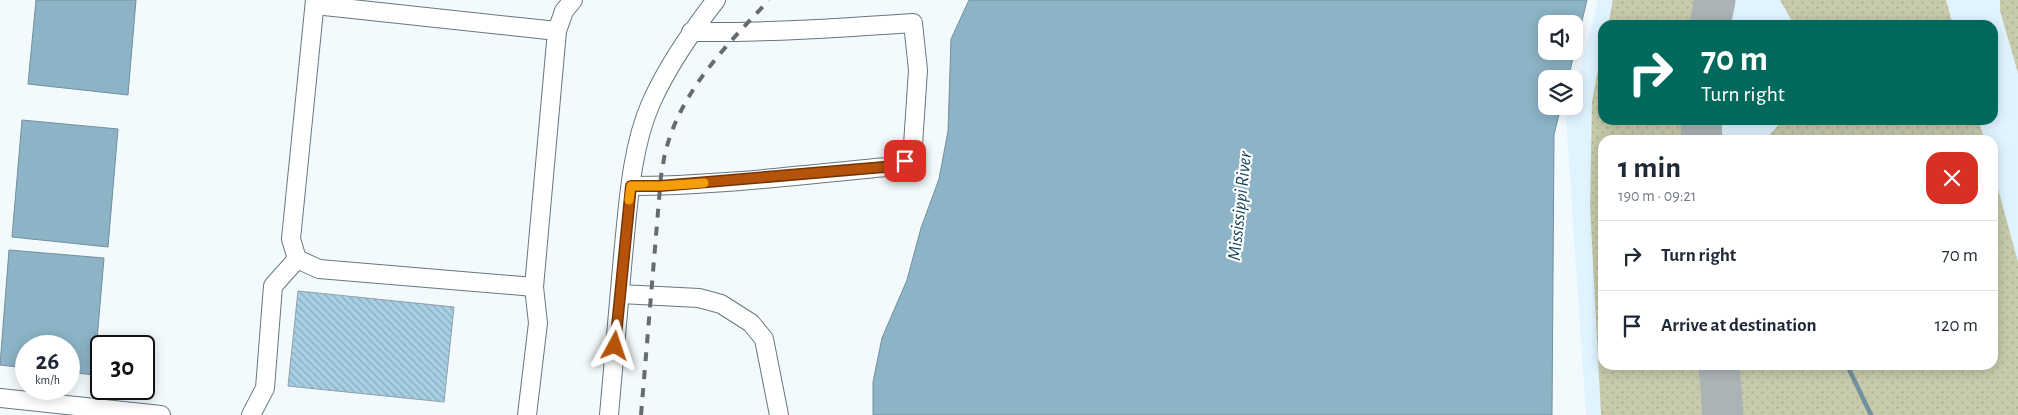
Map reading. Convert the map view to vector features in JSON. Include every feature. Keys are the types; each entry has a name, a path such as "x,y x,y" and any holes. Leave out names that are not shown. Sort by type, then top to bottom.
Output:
{"street":[{"path":"527,415 538,323 534,287 557,31 564,11 573,0"},
{"path":"609,415 631,186 640,141 650,105 666,73 691,32 716,0"},
{"path":"534,287 319,269 297,259 291,239 315,3 557,31"},
{"path":"631,186 748,180 896,166 905,161 913,145 918,70 913,23 738,33 691,32"},
{"path":"251,415 265,388 273,286 297,259"},
{"path":"620,294 699,298 721,304 751,323 764,339 779,415"},
{"path":"0,398 161,415"}],"shaded area":[{"path":"1598,0 2018,0 2018,415 1586,415 1566,120 1567,115 1583,115 1583,70 1580,70"}],"green space":[{"path":"1613,0 1697,0 1693,20 1609,20"},
{"path":"1780,0 1946,0 1952,20 1791,20"},
{"path":"2000,0 2018,0 2018,73 2000,11"},
{"path":"1598,69 1598,125 1684,125 1684,135 1598,135 1598,358 1590,206 1592,101"},
{"path":"1778,125 1980,125 1983,135 1770,135"},
{"path":"1998,188 2018,262 2018,415 1740,415 1736,370 1998,370"},
{"path":"1599,370 1700,370 1704,415 1601,415"}],"water":[{"path":"36,0 136,0 128,95 28,84"},
{"name":"Mississippi River","path":"969,0 1587,0 1583,17 1583,15 1538,15 1538,60 1573,60 1570,70 1538,70 1538,115 1559,115 1554,135 1552,415 873,415 873,382 882,338 907,280 921,228 939,179 948,131 951,39"},
{"path":"22,120 118,129 108,247 12,237"},
{"path":"9,250 104,258 97,335 90,335 90,375 80,373 80,335 15,335 15,367 0,365"}],"building":[{"path":"298,291 454,307 444,402 288,386"}],"waterway":[{"path":"1849,370 1871,415"}],"taxiway":[{"path":"1711,20 1715,0"},
{"path":"1701,125 1702,135"},
{"path":"1719,370 1723,415"}],"railway":[{"path":"641,415 661,176 667,146 684,104 696,85 723,50 769,0"}],"slow traffic":[{"path":"629,200 631,186 704,183"}],"route":[{"path":"615,346 631,186 748,180 896,166 905,161"}]}
